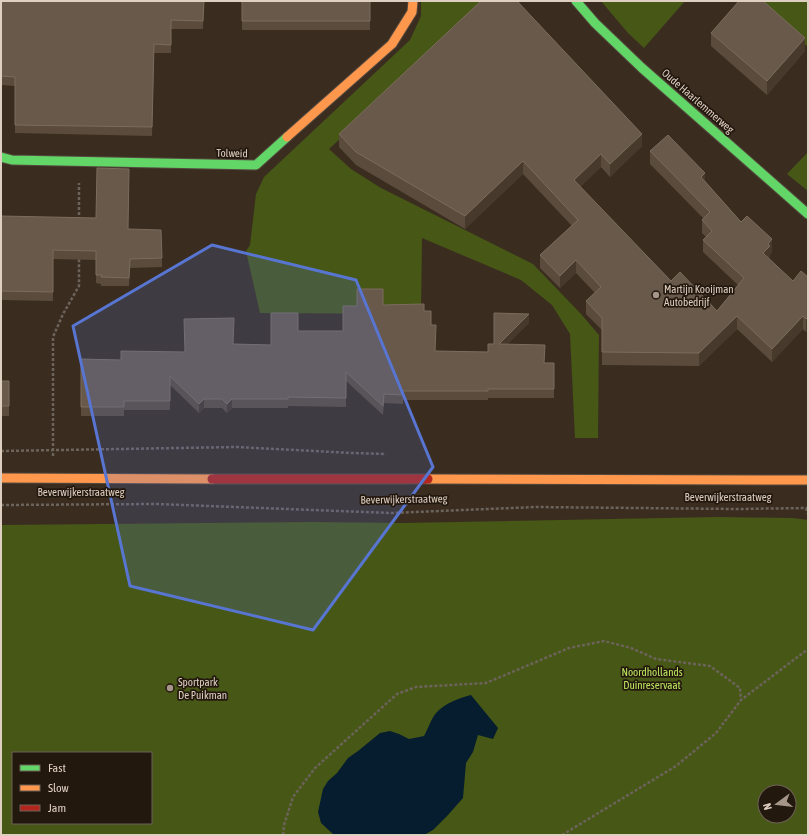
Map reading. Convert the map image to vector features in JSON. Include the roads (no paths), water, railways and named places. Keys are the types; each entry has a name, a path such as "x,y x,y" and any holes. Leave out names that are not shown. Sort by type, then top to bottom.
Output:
{"street":[{"name":"Tolweid","path":"1,156 12,160 256,165 392,44 412,12 413,1"},
{"name":"Oude Haarlemmerweg","path":"576,1 595,22 642,68 808,214"},
{"name":"Beverwijkerstraatweg","path":"1,478 808,480"}],"water":[{"path":"471,695 498,728 493,739 478,735 473,752 466,763 463,798 433,830 424,835 334,835 321,823 318,812 323,789 348,758 380,733 390,731 409,739 424,736 433,718 440,709 452,701"}],"place":[{"name":"Martijn Kooijman Autobedrijf","path":"656,295"},
{"name":"Sportpark De Puikman","path":"170,688"}],"park label":[{"name":"Noordhollands Duinreservaat","path":"652,678"}]}
